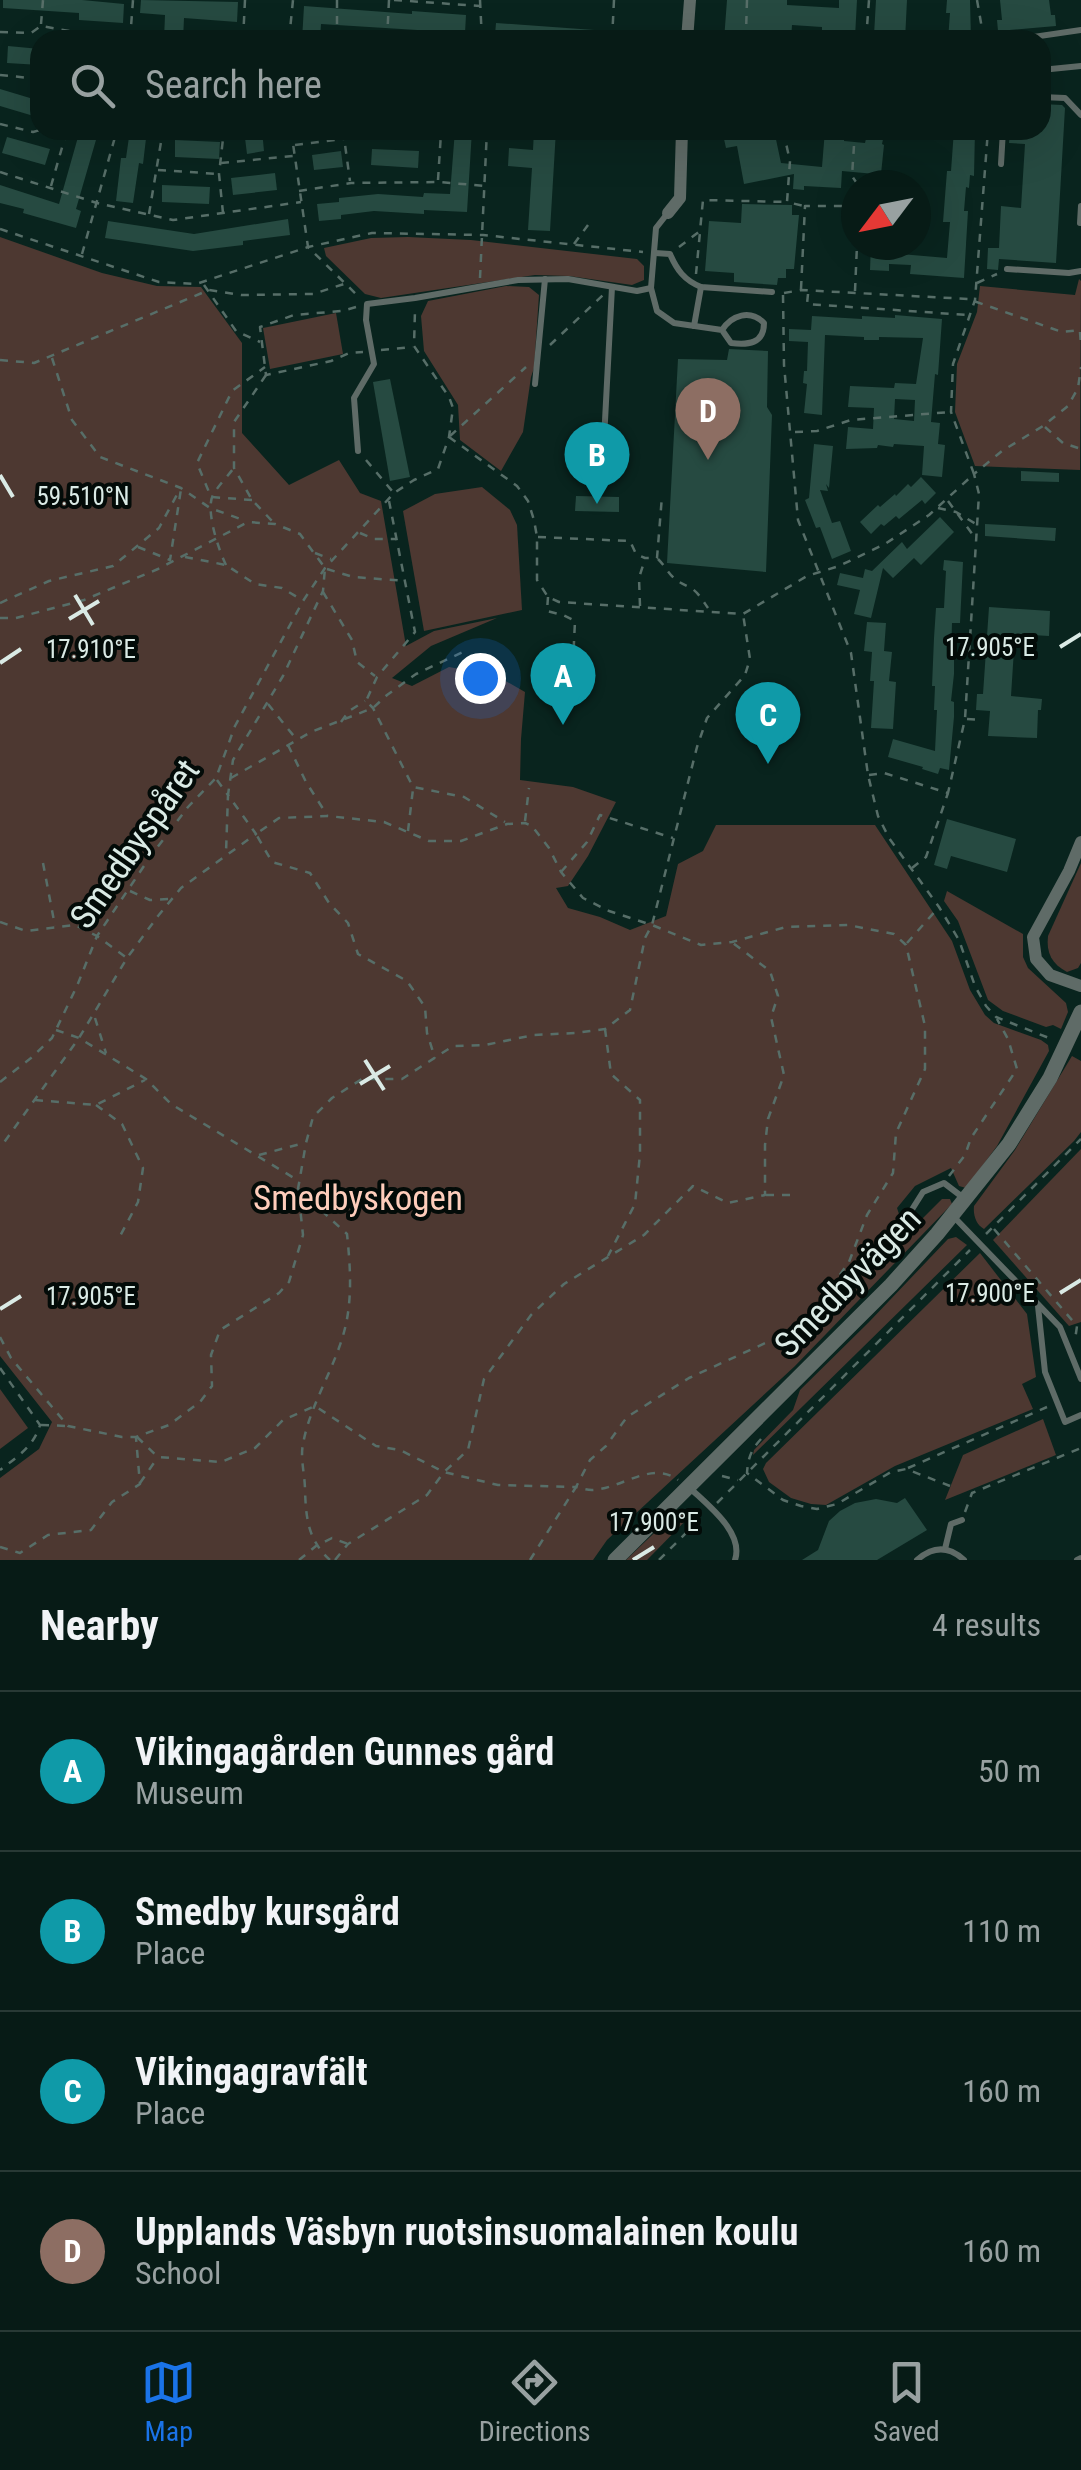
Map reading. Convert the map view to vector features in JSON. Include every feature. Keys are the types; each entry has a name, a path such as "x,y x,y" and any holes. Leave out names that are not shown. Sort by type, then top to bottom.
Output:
{"street":[{"path":"688,30 690,0"},
{"path":"668,214 680,198 682,140"},
{"path":"1081,842 1033,937 1036,959 1050,975 1081,986"},
{"name":"Smedbyvägen","path":"615,1560 684,1484 891,1285 966,1200 1050,1078 1081,1012"}],"lane":[{"path":"1051,34 1081,30"},
{"path":"1051,69 1081,66"},
{"path":"1051,97 1065,98 1081,114"},
{"path":"1001,164 1002,140"},
{"path":"1080,223 1081,206"},
{"path":"668,214 656,228 651,288 657,311 674,323 722,330 731,343 746,345 758,341 764,323 757,316 744,314 729,320 722,330"},
{"path":"655,253 670,254 678,272 701,287 772,292"},
{"path":"1007,269 1069,274 1081,271"},
{"path":"358,450 354,398 374,364 367,304 518,280 568,278 637,291 651,288"},
{"path":"535,384 544,279"},
{"path":"602,478 612,286"},
{"path":"694,326 701,287"},
{"path":"906,1219 922,1192 944,1183 966,1200"},
{"path":"953,1215 1060,1327 1081,1379"},
{"path":"1038,1305 1045,1372 1065,1422 1081,1416"},
{"path":"684,1484 712,1508 736,1539 735,1560"},
{"path":"945,1549 951,1524 962,1520"},
{"path":"917,1560 928,1551 945,1549 964,1560"}],"path":[{"path":"41,26 43,0"},
{"path":"130,30 132,0"},
{"path":"244,30 245,0"},
{"path":"291,30 293,0"},
{"path":"337,0 338,30"},
{"path":"388,30 391,0 480,6"},
{"path":"480,0 481,30"},
{"path":"612,30 614,0"},
{"path":"746,30 748,0"},
{"path":"866,30 868,0"},
{"path":"977,0 982,30"},
{"path":"35,30 41,26 71,30"},
{"path":"0,32 30,33"},
{"path":"0,75 30,78"},
{"path":"0,124 30,131"},
{"path":"50,187 65,140"},
{"path":"82,256 114,140"},
{"path":"149,216 162,140"},
{"path":"223,140 219,174 223,214"},
{"path":"292,140 308,248 367,304"},
{"path":"293,145 329,140"},
{"path":"344,140 350,183"},
{"path":"438,182 440,140"},
{"path":"480,286 487,140"},
{"path":"785,140 790,161 787,202"},
{"path":"852,170 854,140"},
{"path":"910,869 926,857 948,793 965,719 979,494 951,412 953,364 975,300 987,140"},
{"path":"221,163 294,156"},
{"path":"157,170 219,174"},
{"path":"0,172 97,203 173,220 301,202"},
{"path":"299,191 350,183 486,186"},
{"path":"691,283 696,278 703,200 841,206"},
{"path":"801,290 806,206"},
{"path":"572,246 588,224"},
{"path":"0,229 159,282 202,282 308,248 372,233 483,236 655,253"},
{"path":"670,254 700,232"},
{"path":"855,292 856,260"},
{"path":"976,284 1007,269"},
{"path":"202,282 236,330 261,343"},
{"path":"0,360 34,363 209,290 240,295 313,294 344,284"},
{"path":"808,290 807,304 970,315"},
{"path":"944,1183 1017,1069 1008,1040 975,986 960,940 878,816 868,776 850,653 798,520 784,365 782,293 808,290 975,300 1062,332 1081,331 1081,346"},
{"path":"326,568 394,493 438,469 450,437 449,398 414,346 415,298"},
{"path":"275,524 252,500 234,468 234,422 266,375 260,327 294,316 367,304"},
{"path":"266,375 349,354 414,346"},
{"path":"52,356 72,420 100,457 181,488 210,508 300,534 326,568 353,577 406,581"},
{"path":"450,437 518,486 528,501 536,537 537,580 548,596 559,602 743,614 807,576 885,544 936,508 1002,450 1068,406 1078,388 1081,366"},
{"path":"212,497 197,463 232,391 265,367"},
{"path":"792,432 817,430 851,420 951,412"},
{"path":"1043,426 1063,443 1081,449"},
{"path":"358,450 394,493"},
{"path":"226,566 210,508 212,497 234,468"},
{"path":"976,484 986,484"},
{"path":"0,604 49,581 113,566 159,528 181,488"},
{"path":"170,560 181,488"},
{"path":"657,558 662,496"},
{"path":"212,497 252,500"},
{"path":"946,499 976,540"},
{"path":"340,723 366,700 376,677 415,632 389,500"},
{"path":"936,508 956,512 977,524"},
{"path":"0,618 16,618 84,600 248,522"},
{"path":"358,532 374,538 397,539"},
{"path":"536,537 630,542 636,554 662,562 680,584 700,596 710,612"},
{"path":"136,547 170,560"},
{"path":"314,553 332,559"},
{"path":"182,556 226,566 256,584 282,588 303,601"},
{"path":"640,606 645,558"},
{"name":"Smedbyspåret","path":"256,834 228,795 233,760 284,676 323,592 326,568"},
{"name":"Smedbyspåret","path":"0,1082 52,1038 97,936 188,807 216,778 234,726 303,601 326,568"},
{"path":"323,592 352,640 357,662 376,677"},
{"path":"548,596 547,612 575,622 572,683 576,700"},
{"path":"40,1424 136,1436 169,1425 200,1402 212,1386 211,1355 220,1330 280,1294 288,1282 303,1235 298,1189 306,1143 313,1117 332,1098 362,1079 402,1079 453,1046 485,1046 534,1034 604,1030 630,1010 645,938 652,925 698,747 708,718 745,675 750,659 743,614"},
{"path":"230,778 310,732 373,708 416,674 464,651"},
{"path":"366,700 413,788 408,832"},
{"path":"268,703 297,740"},
{"path":"965,719 980,720"},
{"path":"288,745 328,816"},
{"path":"868,776 884,772 948,793"},
{"path":"216,778 228,795 226,854"},
{"path":"413,788 464,797 507,824"},
{"path":"529,788 525,823 549,848 561,872 582,898 701,946 786,927 848,925 894,934 906,945 925,1026 924,1070 896,1133 892,1173 867,1215 848,1262 819,1304 796,1329 690,1378 627,1417 590,1460 530,1560"},
{"path":"561,872 587,842 600,815 675,838"},
{"name":"Smedbyspåret","path":"0,1148 80,1038 127,958 181,888 279,818 328,816 384,822 429,841 461,841 507,824 525,823"},
{"path":"256,834 272,862 310,873 348,924 358,954 407,981 425,1007 427,1033 435,1058"},
{"path":"43,863 55,927"},
{"path":"128,890 150,900 172,899"},
{"path":"906,945 940,907"},
{"path":"0,922 26,930 76,925 127,958"},
{"path":"732,942 770,971 778,996 771,1017 784,1075 768,1119 765,1196"},
{"path":"94,1014 106,1054"},
{"path":"996,1018 1056,1040"},
{"path":"56,1030 80,1038 106,1054 146,1079 171,1104 300,1181"},
{"path":"604,1030 611,1074 640,1100 635,1204 608,1257"},
{"path":"96,1105 146,1079"},
{"path":"33,1100 96,1105 122,1124 143,1168 138,1202 118,1240"},
{"path":"660,1560 1081,1139"},
{"path":"255,1156 306,1143"},
{"path":"298,1189 347,1234 351,1279 347,1321 302,1446 306,1514 316,1546 332,1560 348,1544 427,1494 468,1450 484,1379 532,1315 564,1284 644,1235 693,1186 728,1204 765,1196 798,1195"},
{"path":"992,1228 1081,1331"},
{"path":"1075,1346 1077,1326"},
{"path":"0,1337 11,1358 68,1426"},
{"path":"0,1368 40,1424"},
{"path":"747,1472 784,1500 827,1508 892,1472 1057,1402"},
{"path":"315,1406 376,1446 400,1450 444,1472 498,1485 592,1490 653,1472 670,1474 684,1484"},
{"path":"136,1436 158,1457 221,1462 255,1448 284,1420 315,1406"},
{"path":"0,1470 26,1450 40,1424"},
{"path":"136,1436 140,1484"},
{"path":"747,1472 748,1457 761,1439"},
{"path":"962,1520 972,1493 1081,1448"},
{"path":"0,1548 20,1554 48,1535 91,1530 112,1502 140,1484 158,1457"},
{"path":"906,1469 950,1486"},
{"path":"299,1560 332,1538 348,1544"}],"green space":[{"name":"Smedbyskogen","path":"0,237 102,273 157,286 201,287 242,343 242,433 289,485 339,460 360,493 381,501 406,646 434,631 497,618 431,646 392,678 412,686 449,667 495,675 525,692 520,780 573,787 616,802 568,886 556,888 568,908 630,930 666,916 678,864 703,851 716,825 875,825 952,941 970,990 985,1015 994,1023 1048,1045 1049,1051 997,1146 966,1188 959,1186 951,1168 915,1186 897,1208 906,1235 942,1199 950,1199 952,1204 795,1366 607,1540 593,1560 0,1560 0,1478 39,1449 52,1422 0,1356"},
{"path":"371,238 471,240 637,259 644,266 644,280 632,285 535,275 381,298 365,294 326,256 324,248"},
{"path":"1079,279 1080,470 975,466 955,412 957,364 977,312 980,286 1075,295"},
{"path":"506,286 529,287 539,295 534,368 523,432 501,471 460,440 458,405 424,351 421,316 428,301"},
{"path":"336,313 343,354 270,369 263,328"},
{"path":"482,487 510,510 517,525 522,610 424,631 403,511 435,494"},
{"path":"1081,863 1081,963 1067,972 1051,957 1048,936"},
{"path":"947,891 1023,934 1023,957 1028,968 1066,1003 1068,1012 1061,1029 1003,1011 988,1000 958,921 944,901"},
{"path":"1072,1056 1081,1061 1081,1132 984,1229 976,1219 974,1206 1015,1150"},
{"path":"1081,1149 1081,1322 1069,1326 993,1240"},
{"path":"956,1237 967,1245 753,1455 793,1410 800,1390 948,1239"},
{"path":"980,1253 1027,1314 1036,1377 1022,1384 1033,1409 895,1466 826,1505 791,1498 769,1482 763,1469 766,1463"},
{"path":"0,1389 28,1428 0,1449"},
{"path":"1043,1419 1056,1455 945,1500 963,1455"},
{"path":"695,1511 647,1560 626,1560 673,1515"}],"building":[{"path":"3,0 124,4 123,23 79,20 79,13 3,8"},
{"path":"141,0 238,2 237,22 184,18 183,30 164,30 165,15 140,13"},
{"path":"727,0 787,0 787,5 839,8 839,0 857,0 855,30 792,25 792,30 725,30"},
{"path":"876,0 907,0 906,30 874,30"},
{"path":"947,0 970,0 971,30 949,30 950,13 946,13"},
{"path":"1000,0 1049,0 1056,26 998,30 997,20 1002,20"},
{"path":"304,6 466,15 465,30 321,24 321,30 303,30"},
{"path":"496,23 594,30 495,30"},
{"path":"8,46 30,48 30,64 7,63"},
{"path":"0,89 30,98 30,115 0,106"},
{"path":"1051,104 1065,108 1056,263 999,259 998,270 987,269 988,248 999,248 1001,206 1021,208 1025,144 1009,143 1051,140"},
{"path":"7,137 50,149 45,165 2,153"},
{"path":"77,140 96,140 76,209 81,211 76,228 0,203 0,185 59,204"},
{"path":"129,140 146,140 133,203 116,201 121,158 126,158"},
{"path":"175,140 220,142 219,159 175,157"},
{"path":"245,140 263,140 264,151 247,154"},
{"path":"454,140 471,140 467,212 374,211 319,221 317,204 339,202 339,198 450,194"},
{"path":"534,140 555,140 550,231 528,230 532,168 508,166 509,148 533,150"},
{"path":"724,140 776,140 781,163 822,167 824,140 883,140 884,145 881,170 841,170 841,188 804,186 804,190 793,189 794,174 744,184 737,146 726,148"},
{"path":"953,140 975,140 974,176 970,175 969,188 966,187 964,211 968,211 964,278 910,274 911,265 889,264 889,271 870,270 870,260 947,258 950,222 943,222 947,171 951,171"},
{"path":"372,149 419,151 418,168 371,165"},
{"path":"341,151 343,167 314,170 312,155"},
{"path":"275,173 277,190 233,195 231,178"},
{"path":"162,185 210,187 209,204 162,202"},
{"path":"742,204 792,205 792,215 799,215 794,269 786,269 786,278 778,278 777,285 734,282 734,273 705,271 709,221 741,223"},
{"path":"288,219 290,235 193,251 105,238 108,221 194,234"},
{"path":"812,316 942,319 931,422 940,423 938,444 945,445 942,477 922,475 924,446 894,444 846,449 848,427 873,429 874,408 848,407 850,386 894,388 895,383 916,384 923,338 864,340 825,335 822,415 804,413 808,342 789,341 789,329 811,330","holes":["895,399 915,400 914,421 894,419"]},
{"path":"729,349 768,351 767,407 772,415 766,572 667,563 678,359 727,360"},
{"path":"390,379 410,477 390,481 373,382"},
{"path":"814,444 833,446 829,488 826,484 828,491 820,490 832,523 840,521 851,551 832,559 805,500 809,498"},
{"path":"1021,471 1059,473 1059,482 1021,481"},
{"path":"921,477 936,493 925,504 922,500 899,519 896,516 884,526 881,524 871,534 860,522"},
{"path":"576,496 619,497 619,512 575,511"},
{"path":"940,517 954,532 921,565 914,558 893,578 883,568 871,618 854,614 860,590 837,585 840,573 863,578 865,569 872,571 902,542 907,549"},
{"path":"985,524 1056,528 1055,541 985,536"},
{"path":"944,560 963,562 960,623 952,623 954,717 949,770 940,768 938,774 888,757 893,739 935,751 934,638 936,608 944,608"},
{"path":"989,607 1050,611 1049,636 1015,634 1011,696 1042,699 1037,738 988,736 990,711 976,710 977,694 983,694"},
{"path":"867,622 886,623 884,651 892,652 889,681 896,682 893,729 871,728 874,681 870,681 872,652 864,651"},
{"path":"947,819 1016,839 1007,872 951,856 947,869 934,865"},
{"path":"905,1498 927,1530 877,1560 802,1560 818,1550 829,1521 840,1511 855,1503 876,1499 897,1503"}],"place":[{"name":"Upplands Väsbyn ruotsinsuomalainen koulu","path":"708,460"},
{"name":"Smedby kursgård","path":"597,504"},
{"name":"Vikingagården Gunnes gård","path":"563,725"},
{"name":"Vikingagravfält","path":"768,764"}]}
